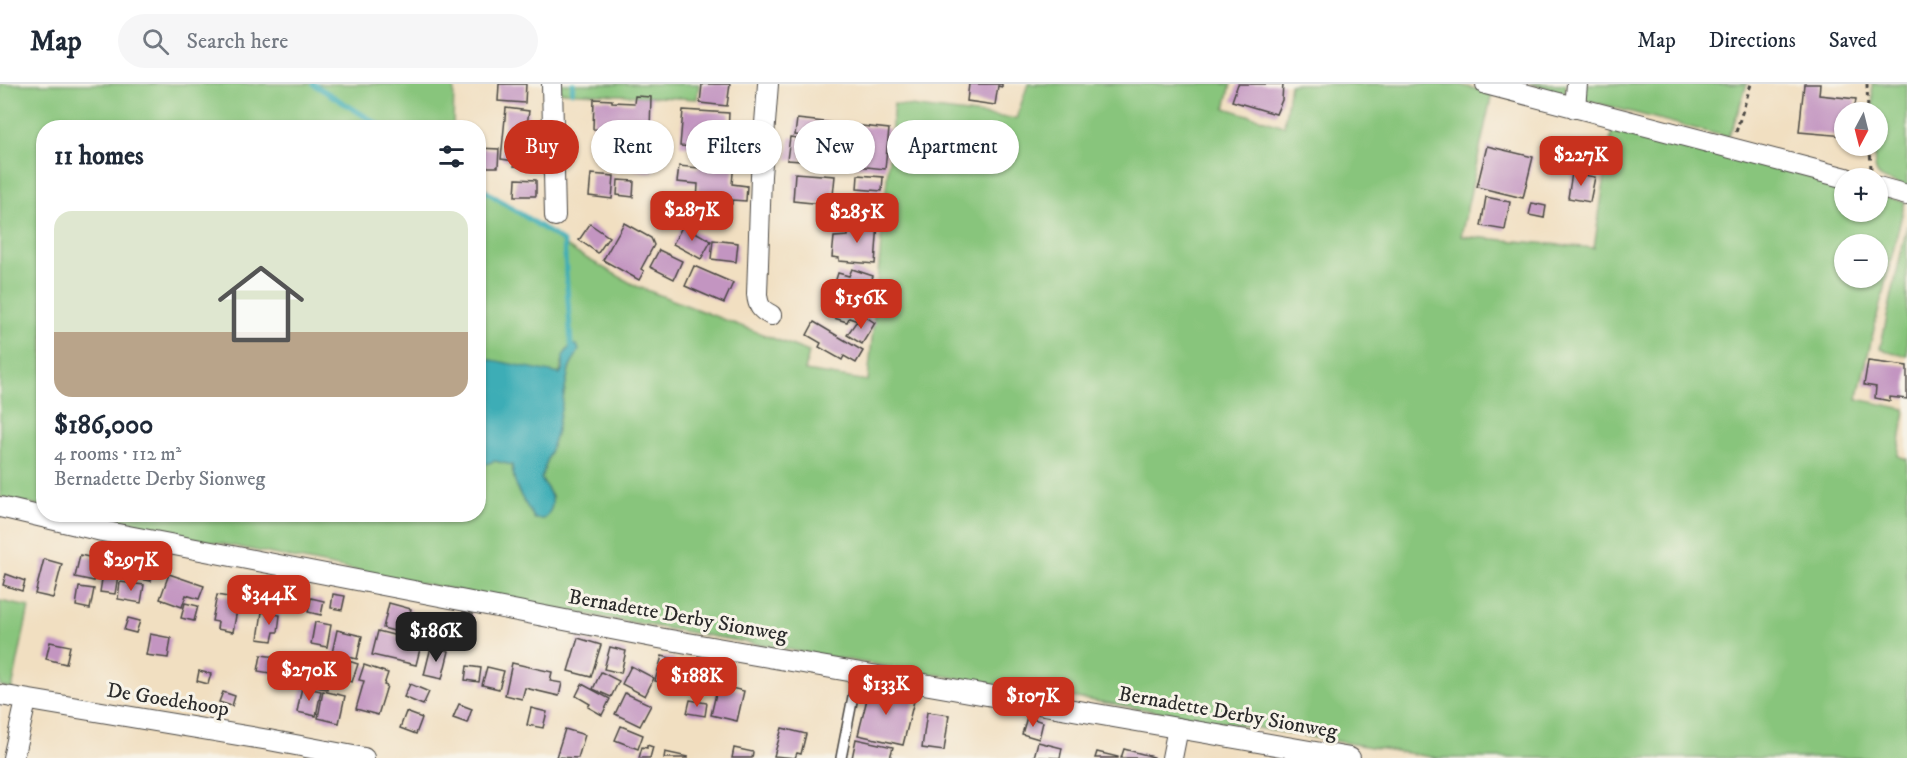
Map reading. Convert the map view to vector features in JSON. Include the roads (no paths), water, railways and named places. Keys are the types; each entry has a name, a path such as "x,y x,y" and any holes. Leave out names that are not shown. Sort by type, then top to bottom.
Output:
{"street":[{"path":"552,84 555,216"},
{"path":"768,84 761,176 757,294 761,310 771,315"},
{"path":"1486,84 1834,175"},
{"path":"1575,108 1577,84"},
{"path":"1888,190 1907,195"},
{"name":"Bernadette Derby Sionweg","path":"0,507 36,515"},
{"name":"Bernadette Derby Sionweg","path":"66,522 653,636 1350,758"},
{"name":"De Goedehoop","path":"0,695 364,758"},
{"path":"13,758 26,700"},
{"path":"1172,758 1178,728"}],"lane":[{"path":"841,758 858,671"}],"water":[{"path":"571,345 577,345 579,350 569,369 556,434 541,479 550,494 552,504 544,519 535,519 517,487 512,465 495,461 486,464 486,360 560,374 563,368 563,356"}],"waterway":[{"path":"313,84 371,120"},
{"path":"572,92 573,84"},
{"path":"486,191 564,242 571,345"}]}
